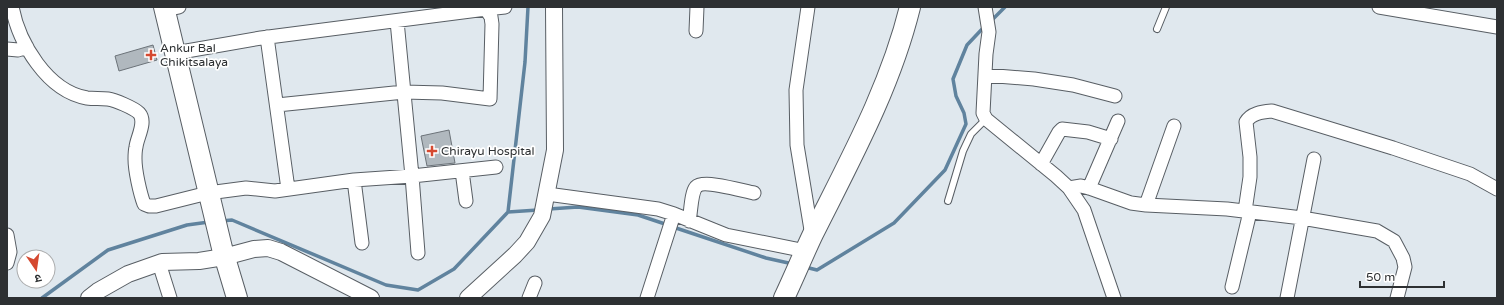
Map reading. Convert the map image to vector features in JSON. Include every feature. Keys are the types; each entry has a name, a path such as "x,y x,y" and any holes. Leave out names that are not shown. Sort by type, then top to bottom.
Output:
{"main road":[{"path":"784,298 872,116 905,27 910,7"},
{"path":"169,8 175,53 223,252 237,298"}],"street":[{"path":"12,7 15,22 27,47 44,71 56,83 75,94 87,98 110,99 136,110 140,114 142,121 136,147 135,162 142,198 144,204 149,206 210,198 246,188 268,191 354,180 412,176 496,167"},
{"path":"175,53 267,37 505,7"},
{"path":"468,298 528,242 545,205 555,150 554,7"},
{"path":"696,31 697,7"},
{"path":"545,205 658,209 726,235 807,249 797,145 796,90 808,7"},
{"path":"1379,7 1497,27"},
{"path":"277,105 404,92 442,93 490,99 492,24 491,17 486,9"},
{"path":"987,17 989,37 986,48 983,113 986,119 1069,188 1084,210 1114,298"},
{"path":"397,21 418,253"},
{"path":"267,37 288,189"},
{"path":"7,49 18,50 27,47"},
{"path":"985,75 1034,79 1073,85 1115,96"},
{"path":"1232,287 1248,211 1250,164 1246,122 1249,116 1272,111 1393,148 1470,174 1497,189"},
{"path":"1089,188 1118,121"},
{"path":"1146,205 1174,126"},
{"path":"1041,164 1062,129 1088,132 1111,139"},
{"path":"1287,298 1314,159"},
{"path":"462,171 466,201"},
{"path":"354,180 362,243"},
{"path":"689,220 694,192 697,186 701,184 710,184 754,193"},
{"path":"1069,188 1081,186 1131,203 1248,211 1302,218 1377,232 1394,241 1403,258 1405,267 1397,298"},
{"path":"647,298 674,214"},
{"path":"7,235 10,252 7,263"},
{"path":"90,298 98,291 128,274 159,262 199,261 223,252 268,248 281,252 371,298"},
{"path":"159,262 170,298"},
{"path":"529,298 535,283"}],"lane":[{"path":"1157,30 1166,7"},
{"path":"948,201 955,174 968,139 986,119"}],"building":[{"path":"153,45 157,60 119,71 115,56"},
{"path":"449,130 455,163 427,166 421,136"}],"waterway":[{"path":"221,221 232,220 386,285 418,290 454,269 508,212 525,62 528,7"},
{"path":"990,22 1005,7"},
{"path":"805,267 817,270 894,223 945,170 966,124 964,113 956,96 953,79 967,45 984,27"},
{"path":"549,209 578,207 638,215 665,224"},
{"path":"508,212 538,210"},
{"path":"42,298 108,250 187,225 209,222"},
{"path":"676,228 766,258 793,264"}],"place":[{"name":"Ankur Bal Chikitsalaya","path":"151,55"},
{"name":"Chirayu Hospital","path":"432,151"}]}
